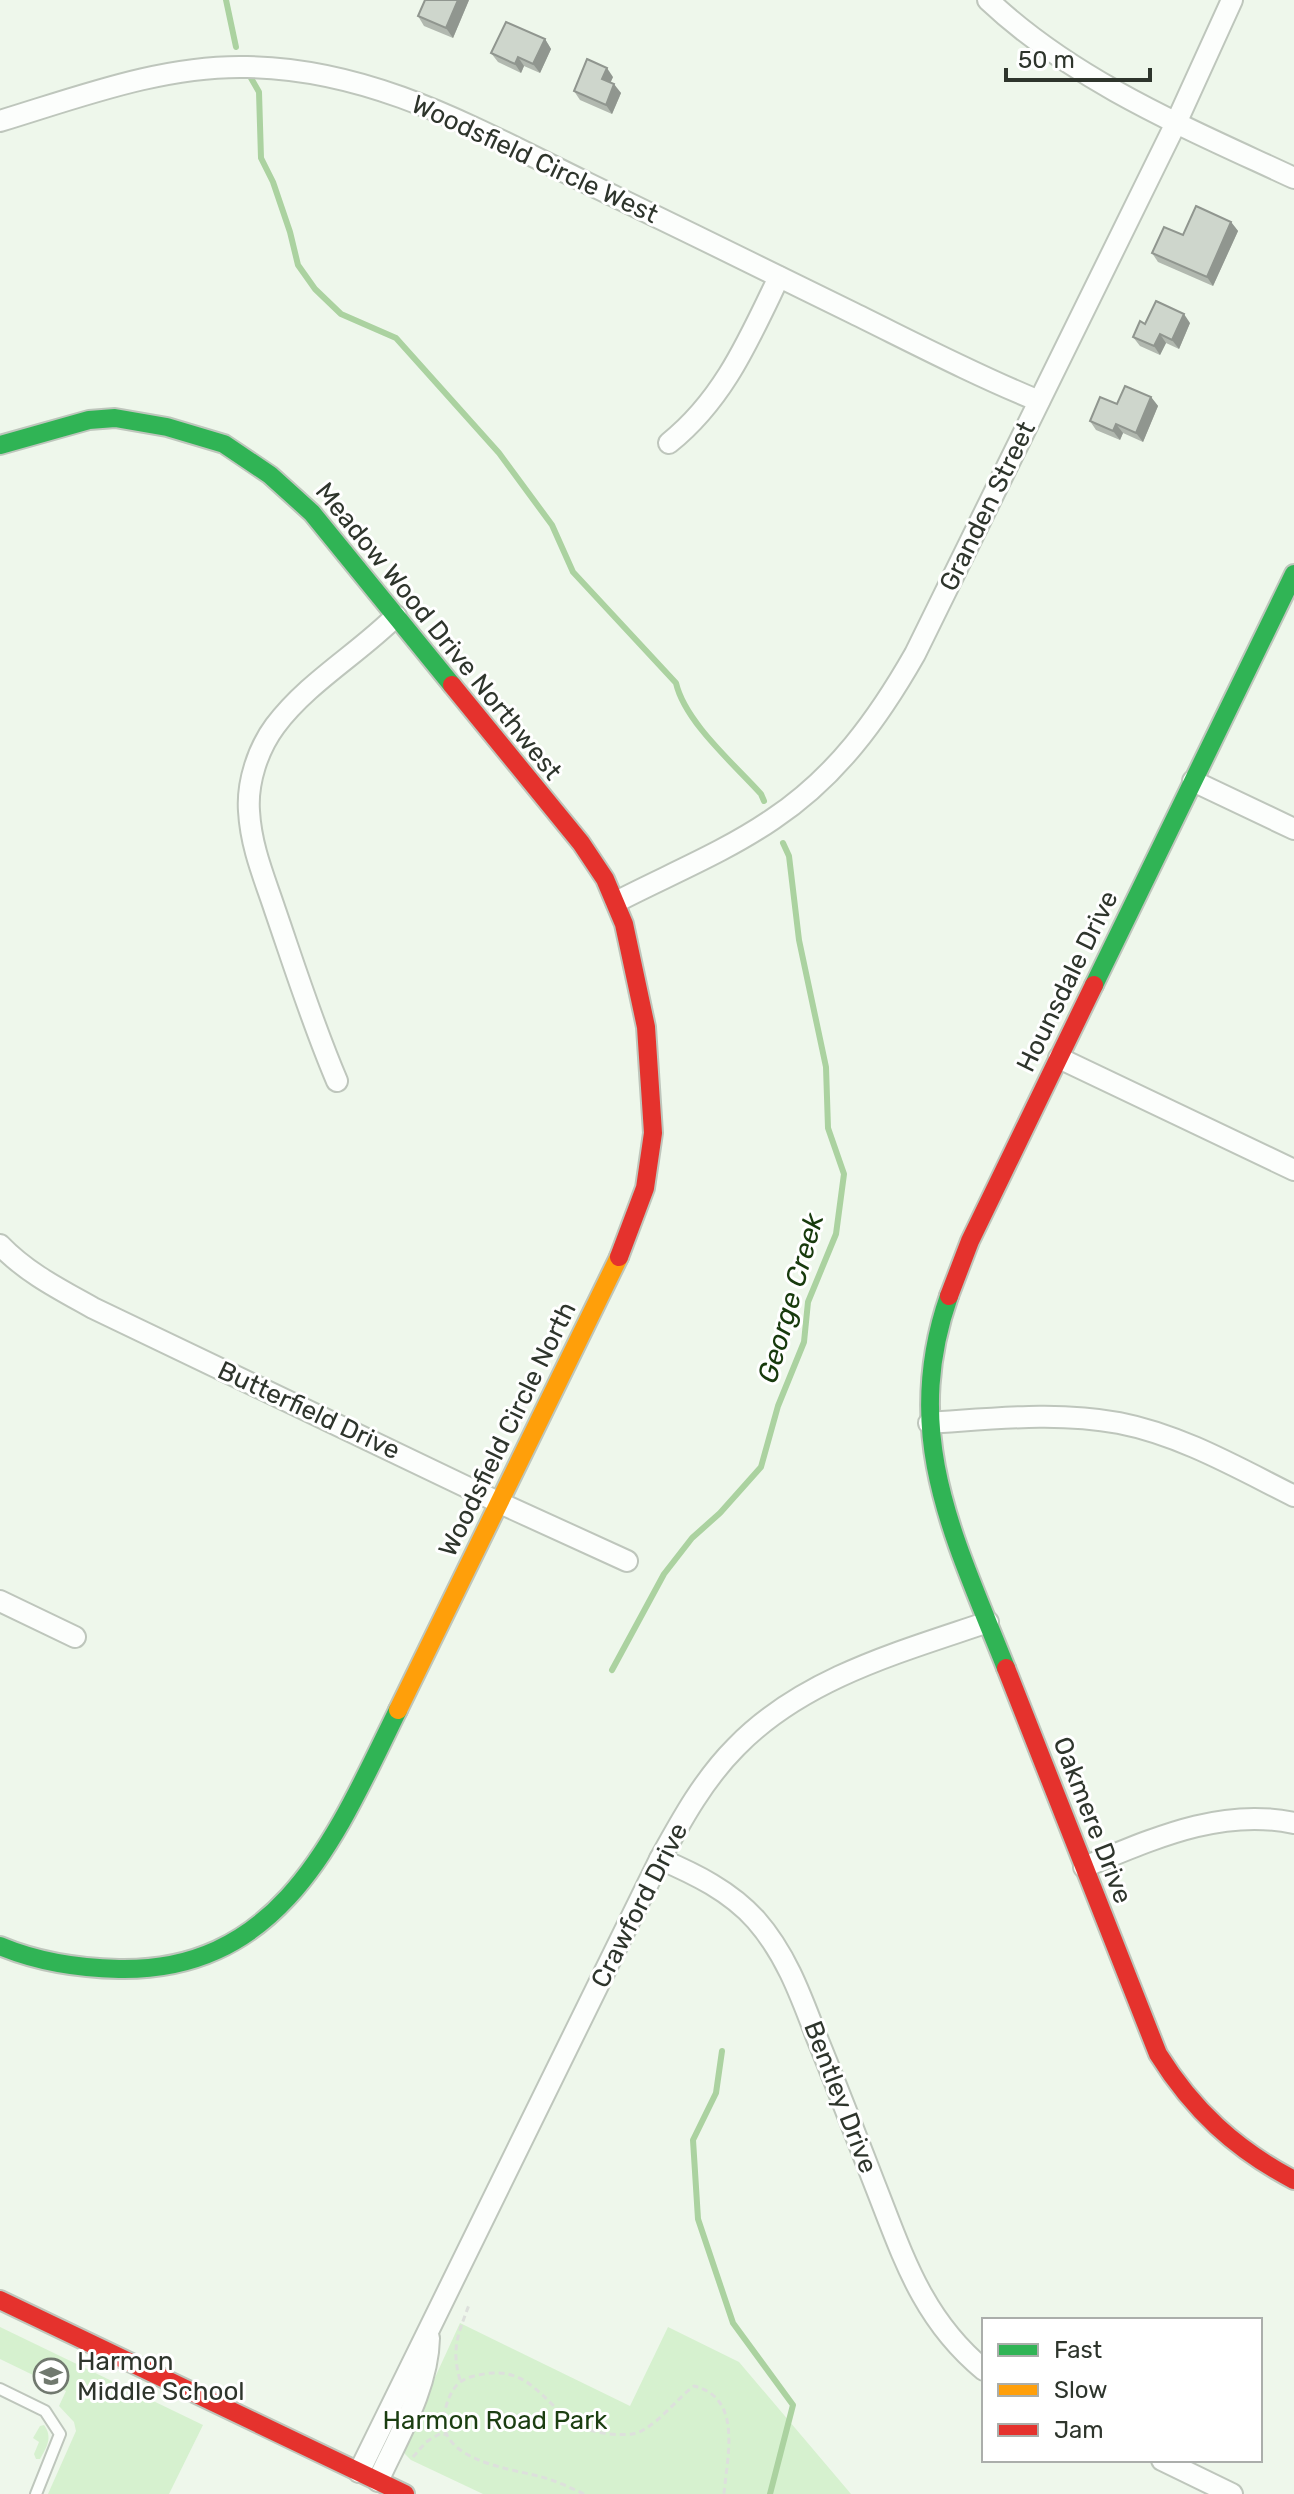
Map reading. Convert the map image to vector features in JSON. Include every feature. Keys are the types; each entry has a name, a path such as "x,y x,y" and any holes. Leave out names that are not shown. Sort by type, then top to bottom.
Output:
{"street":[{"path":"988,0 1050,51 1098,82 1176,123 1294,178"},
{"name":"Granden Street","path":"616,902 771,821 805,795 855,746 888,701 915,654 1176,123 1232,0"},
{"name":"Woodsfield Circle West","path":"0,121 79,97 189,70 273,68 358,81 411,100 500,141 1039,401"},
{"path":"669,443 720,391 779,277"},
{"name":"Meadow Wood Drive Northwest","path":"0,445 89,420 115,418 195,434 224,444 292,493 312,513 572,834 616,902"},
{"name":"Hounsdale Drive","path":"929,1423 930,1358 951,1285 1294,574"},
{"path":"337,1081 256,859 248,807 251,779 267,740 291,707 396,616"},
{"path":"1193,781 1294,829"},
{"name":"Woodsfield Circle North","path":"0,1946 34,1959 62,1965 146,1970 202,1959 250,1929 293,1892 328,1849 500,1503 633,1225 651,1163 654,1110 642,1005 632,953 616,902"},
{"path":"1059,1058 1294,1170"},
{"name":"Butterfield Drive","path":"0,1245 20,1265 43,1281 93,1308 627,1561"},
{"path":"929,1423 1068,1417 1121,1423 1176,1440 1294,1496"},
{"name":"Oakmere Drive","path":"929,1423 941,1496 1146,2028 1189,2101 1229,2142 1294,2180"},
{"path":"0,1601 75,1637"},
{"name":"Crawford Drive","path":"369,2477 430,2326 660,1859 690,1806 717,1768 736,1747 779,1711 828,1682 988,1622"},
{"path":"1084,1867 1165,1835 1220,1820 1262,1818 1294,1823"},
{"name":"Bentley Drive","path":"660,1859 711,1883 734,1899 773,1942 800,1992 912,2279 941,2327 982,2368"},
{"path":"0,2300 405,2494"},
{"path":"1166,2462 1232,2494"}],"lane":[{"path":"0,2389 45,2411 60,2434 36,2494"}],"path":[{"path":"460,2380 455,2363 455,2344 469,2305"},
{"path":"447,2435 444,2413 455,2384 482,2374 506,2371 525,2380 579,2426 612,2434 633,2434 647,2428 678,2397 694,2386 711,2390 729,2420 724,2494"},
{"path":"413,2457 426,2442 441,2433 447,2435 467,2457 541,2477 584,2494"}],"green space":[{"name":"Harmon Road Park","path":"460,2323 630,2406 668,2327 739,2362 851,2494 483,2494 411,2460 403,2447"},
{"name":"Harmon Middle School","path":"0,2327 203,2425 169,2494 48,2494 76,2431 74,2422 59,2406 66,2391 0,2359"},
{"path":"44,2425 48,2442 40,2459 36,2459 34,2454 39,2442 33,2438 40,2426"}],"building":[{"path":"425,0 458,0 446,28 418,16"},
{"path":"506,22 545,39 533,64 518,57 515,64 491,53"},
{"path":"587,59 607,68 602,79 614,84 606,105 574,91"},
{"path":"1196,206 1231,222 1207,277 1152,253 1164,227 1183,235"},
{"path":"1156,301 1184,314 1172,340 1160,334 1154,346 1133,337 1140,321 1145,324"},
{"path":"1125,386 1151,397 1136,433 1116,424 1113,431 1090,421 1100,397 1117,404"}],"waterway":[{"name":"George Creek","path":"226,0 236,47"},
{"path":"251,78 259,92 261,158 273,182 298,265 315,289 341,314 396,338 499,453 552,525 573,572 676,683 689,713 764,801"},
{"name":"George Creek","path":"612,1670 664,1574 692,1538 720,1513 761,1467 778,1406 804,1342 808,1302 836,1234 844,1174 828,1128 826,1067 799,940 789,856 783,843"},
{"name":"George Creek","path":"722,2051 716,2093 693,2140 698,2219 733,2323 793,2405 770,2494"}],"traffic: fast":[{"path":"0,445 89,420 115,418 167,427 224,444 270,475 312,513 452,685"},
{"path":"1094,985 1294,574"},
{"path":"949,1296 935,1347 930,1395 932,1441 940,1486 953,1531 1006,1668"},
{"path":"0,1946 58,1963 119,1969 175,1964 223,1947 263,1921 297,1887 352,1803 398,1710"}],"traffic: slow":[{"path":"398,1710 619,1257"}],"traffic: jam":[{"path":"452,685 581,843 605,879 624,924 646,1027 653,1133 645,1188 619,1257"},
{"path":"949,1296 970,1241 1094,985"},
{"path":"1006,1668 1158,2054 1186,2093 1217,2126 1253,2155 1294,2180"},
{"path":"0,2300 405,2494"}],"place":[{"name":"Harmon Middle School","path":"51,2376"}]}
